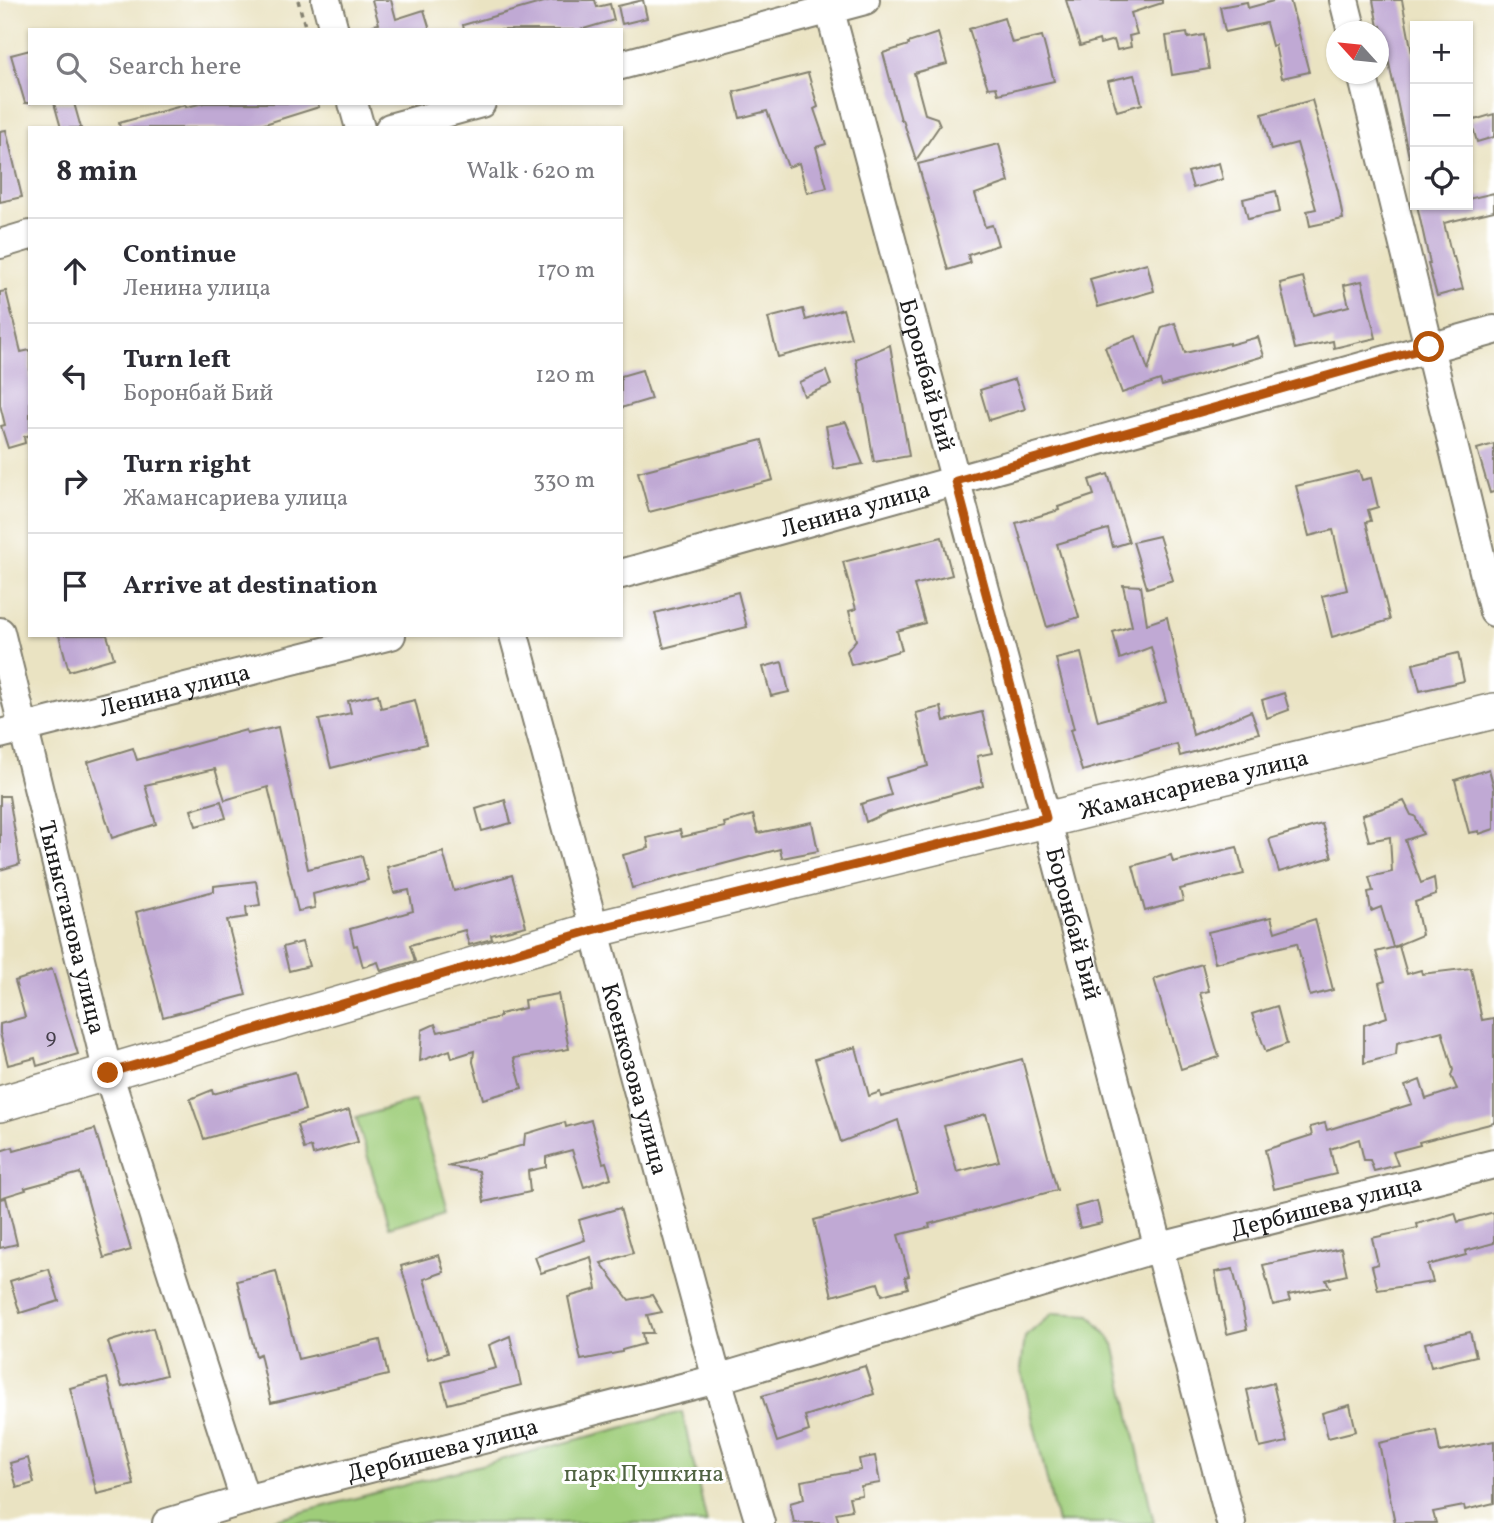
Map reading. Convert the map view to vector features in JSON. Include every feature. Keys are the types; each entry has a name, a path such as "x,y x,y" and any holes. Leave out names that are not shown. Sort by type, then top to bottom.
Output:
{"main road":[{"name":"Жамансариева улица","path":"0,1104 593,930 1494,710"}],"street":[{"path":"326,0 333,28"},
{"path":"623,64 828,5 865,0"},
{"path":"1344,0 1349,21"},
{"name":"Боронбай Бий","path":"828,5 1160,1247 1231,1523"},
{"path":"1364,84 1494,612"},
{"path":"354,105 359,126"},
{"path":"397,126 474,105"},
{"path":"0,244 28,237"},
{"name":"Ленина улица","path":"623,573 1494,330"},
{"name":"Тыныстанова улица","path":"0,632 12,731 108,1073 245,1500"},
{"name":"Ленина улица","path":"12,731 383,637"},
{"name":"Коенкозова улица","path":"515,637 717,1379 760,1523"},
{"name":"Дербишева улица","path":"167,1523 245,1500 717,1379 1160,1247 1494,1164"}],"path":[{"path":"298,0 305,28"}],"green space":[{"path":"415,1100 448,1209 389,1227 356,1118"},
{"path":"1053,1313 1090,1315 1114,1344 1154,1523 1057,1523 1021,1369 1025,1337"},
{"name":"парк Пушкина","path":"682,1412 707,1523 261,1523"}],"building":[{"path":"372,0 391,0 396,19 424,10 429,28 374,28 373,25 379,24"},
{"path":"551,0 595,0 597,7 610,4 614,20 587,28 464,28 463,25"},
{"path":"643,0 647,18 622,24 618,6"},
{"path":"1066,0 1162,0 1162,3 1131,13 1137,34 1129,36 1131,47 1117,50 1114,40 1100,44 1099,40 1080,46"},
{"path":"1277,0 1290,0 1309,72 1282,78 1275,45 1272,46 1266,23 1225,32 1220,7 1247,2 1248,8"},
{"path":"1373,0 1402,0 1410,42 1410,157 1389,63 1389,21 1377,21"},
{"path":"1004,18 1012,43 1042,36 1054,81 998,94 996,87 988,88 969,29"},
{"path":"938,33 947,64 914,73 925,114 937,118 940,125 916,160 901,120 883,53"},
{"path":"1187,33 1188,38 1204,35 1209,69 1172,75 1166,36"},
{"path":"28,51 28,103 25,103 11,55"},
{"path":"808,73 818,107 814,109 826,144 816,147 827,188 807,193 799,163 788,167 767,111 740,118 734,92"},
{"path":"1134,75 1142,104 1117,111 1108,81"},
{"path":"1312,100 1338,191 1343,219 1310,226 1307,211 1316,209 1297,143 1271,150 1262,114"},
{"path":"55,105 75,105 80,126 60,126"},
{"path":"185,105 319,107 258,126 120,126 119,123"},
{"path":"1494,114 1494,137 1477,142 1473,120"},
{"path":"6,130 22,197 0,202 0,131"},
{"path":"999,144 1009,182 975,194 985,227 992,225 998,245 968,255 970,263 948,270 918,164"},
{"path":"1219,163 1223,179 1193,188 1188,172"},
{"path":"1276,191 1280,212 1248,219 1243,199"},
{"path":"1494,193 1494,211 1444,223 1463,289 1437,296 1418,210 1473,210 1473,198"},
{"path":"1147,263 1154,291 1098,307 1090,279"},
{"path":"1303,277 1313,315 1349,306 1344,285 1362,281 1376,338 1334,348 1333,341 1295,349 1280,283"},
{"path":"6,291 21,352 28,350 28,436 24,437 25,443 8,448 1,426 5,425 0,405 0,292"},
{"path":"803,309 806,320 843,309 851,338 778,357 768,318"},
{"path":"1175,323 1185,353 1258,337 1264,356 1162,386 1160,380 1122,393 1105,347 1136,336 1148,370 1162,327"},
{"path":"890,345 909,456 874,462 856,359"},
{"path":"642,370 651,399 623,407 623,375"},
{"path":"826,371 831,385 804,396 799,382"},
{"path":"1015,379 1025,409 989,420 980,390"},
{"path":"846,422 863,464 834,469 826,426"},
{"path":"762,440 773,480 649,512 638,472"},
{"path":"1494,444 1494,492 1490,493 1477,449"},
{"path":"1359,471 1362,480 1371,478 1378,507 1368,510 1371,521 1366,522 1390,620 1332,637 1322,596 1347,590 1333,530 1309,536 1296,486"},
{"path":"1108,474 1129,542 1113,547 1108,529 1057,544 1079,617 1047,627 1016,523 1059,510 1058,507 1094,495 1089,480"},
{"path":"1159,536 1173,580 1147,588 1133,542"},
{"path":"942,537 952,575 914,585 925,623 897,631 902,650 851,665 847,651 856,640 849,611 856,609 843,562"},
{"path":"1123,585 1141,586 1147,624 1167,617 1193,735 1251,711 1259,733 1180,756 1177,744 1082,771 1070,730 1074,729 1056,659 1081,653 1098,721 1166,702 1151,647 1120,659 1113,632 1132,626"},
{"path":"738,592 747,627 664,648 655,613"},
{"path":"60,637 108,637 114,658 69,671"},
{"path":"1458,653 1464,681 1420,691 1413,664"},
{"path":"782,662 789,692 771,696 763,667"},
{"path":"1284,693 1289,710 1267,718 1262,700"},
{"path":"378,694 381,708 415,700 426,744 331,768 319,720 351,713 348,701"},
{"path":"941,707 944,721 982,712 992,753 977,756 983,786 886,813 866,822 861,804 891,795 886,778 928,766 916,713"},
{"path":"278,727 308,869 362,856 368,880 313,894 315,908 298,911 268,787 225,800 215,769 145,785 156,824 112,838 88,762 133,748 137,760 246,730 247,734"},
{"path":"1489,769 1494,788 1494,829 1479,834 1479,831 1469,833 1455,780"},
{"path":"0,796 9,796 20,864 0,870"},
{"path":"505,800 511,823 482,831 476,809"},
{"path":"221,801 226,818 196,826 191,810"},
{"path":"1404,801 1423,834 1405,840 1421,883 1434,878 1436,895 1415,902 1422,935 1393,947 1381,907 1371,911 1368,892 1373,891 1369,877 1392,872 1390,837 1369,841 1362,815"},
{"path":"753,815 758,833 812,822 818,851 782,858 780,849 632,888 623,855 649,848 647,838 680,830 682,837 725,827 724,823"},
{"path":"1322,824 1332,857 1279,872 1269,839"},
{"path":"1237,847 1244,874 1180,889 1183,901 1145,911 1133,866 1171,855 1173,862"},
{"path":"443,852 454,891 512,875 526,926 491,935 492,939 469,945 465,930 410,945 415,961 381,971 378,962 363,967 350,929 413,911 409,890 394,893 387,867"},
{"path":"256,881 260,905 246,907 247,917 227,920 246,995 163,1017 136,912 214,891 214,886"},
{"path":"1271,917 1275,932 1315,919 1333,990 1310,996 1297,943 1215,963 1208,932"},
{"path":"302,942 309,966 289,971 283,947"},
{"path":"1399,946 1407,974 1421,970 1422,974 1471,968 1482,1020 1494,1018 1494,1123 1419,1142 1420,1145 1393,1152 1398,1165 1374,1171 1370,1160 1364,1160 1359,1139 1330,1149 1336,1174 1274,1189 1265,1150 1312,1135 1310,1127 1325,1123 1327,1130 1412,1104 1405,1086 1420,1080 1426,1099 1457,1089 1451,1076 1453,1070 1442,1031 1397,1043 1396,1055 1364,1063 1364,1025 1387,1017 1379,983 1385,981 1376,952"},
{"path":"1202,964 1209,991 1200,993 1219,1057 1181,1069 1154,979"},
{"path":"52,969 78,1054 37,1066 35,1058 8,1065 0,1024 25,1017 15,981"},
{"path":"558,994 569,1049 514,1058 522,1088 483,1099 473,1062 474,1051 452,1058 450,1050 420,1061 422,1030 435,1024 438,1032 500,1017 500,1014 525,1008 524,1000"},
{"path":"1277,1006 1287,1044 1266,1052 1252,1014"},
{"path":"856,1047 869,1096 880,1092 881,1097 1022,1059 1057,1190 929,1224 930,1227 898,1235 909,1276 905,1277 908,1288 882,1295 878,1283 832,1296 814,1220 917,1192 898,1120 841,1142 815,1059","holes":["986,1114 999,1161 957,1172 944,1126"]},
{"path":"295,1072 305,1110 204,1139 190,1099 212,1090 213,1094"},
{"path":"349,1110 358,1142 313,1155 311,1147 304,1149 297,1125"},
{"path":"591,1120 603,1163 606,1162 611,1178 584,1187 572,1150 546,1157 546,1167 528,1171 530,1192 484,1202 479,1171 447,1166 524,1145 525,1134 565,1122 566,1127"},
{"path":"95,1129 131,1250 104,1258 80,1173 0,1198 0,1151 13,1147 14,1151"},
{"path":"6,1198 17,1244 0,1248 0,1199"},
{"path":"1097,1201 1102,1223 1080,1228 1075,1207"},
{"path":"620,1208 633,1253 601,1263 629,1300 652,1295 662,1312 647,1315 653,1333 642,1333 644,1344 622,1352 581,1360 568,1297 597,1289 591,1257 541,1273 535,1257 585,1240 579,1220"},
{"path":"1494,1212 1494,1243 1465,1251 1466,1255 1428,1265 1433,1282 1378,1290 1372,1266 1378,1264 1372,1238 1418,1228 1417,1224 1455,1213 1458,1222"},
{"path":"1341,1248 1347,1275 1326,1280 1330,1287 1288,1295 1290,1301 1273,1305 1263,1265"},
{"path":"439,1255 444,1272 424,1279 447,1353 428,1359 401,1266"},
{"path":"49,1269 59,1301 20,1313 10,1281"},
{"path":"1233,1269 1247,1329 1227,1334 1215,1272"},
{"path":"276,1271 298,1359 380,1340 388,1375 271,1403 260,1354 256,1356 237,1281"},
{"path":"153,1328 166,1375 122,1387 108,1342"},
{"path":"1470,1332 1476,1356 1431,1367 1425,1343"},
{"path":"510,1336 521,1385 448,1404 442,1382 496,1368 489,1345"},
{"path":"865,1366 874,1394 805,1416 809,1431 777,1442 762,1396"},
{"path":"107,1378 134,1485 97,1494 70,1388"},
{"path":"1273,1383 1287,1442 1260,1448 1247,1390"},
{"path":"1350,1405 1356,1431 1328,1438 1322,1413"},
{"path":"1436,1430 1440,1452 1494,1441 1494,1503 1465,1510 1464,1506 1433,1512 1436,1523 1395,1523 1379,1443"},
{"path":"875,1456 880,1483 861,1486 862,1495 849,1497 852,1510 836,1513 839,1523 794,1523 790,1503 804,1499 801,1481 861,1470 859,1459"},
{"path":"28,1458 34,1483 17,1488 10,1463"}],"route":[{"path":"108,1073 593,930 1046,818 956,481 1429,347"}]}
